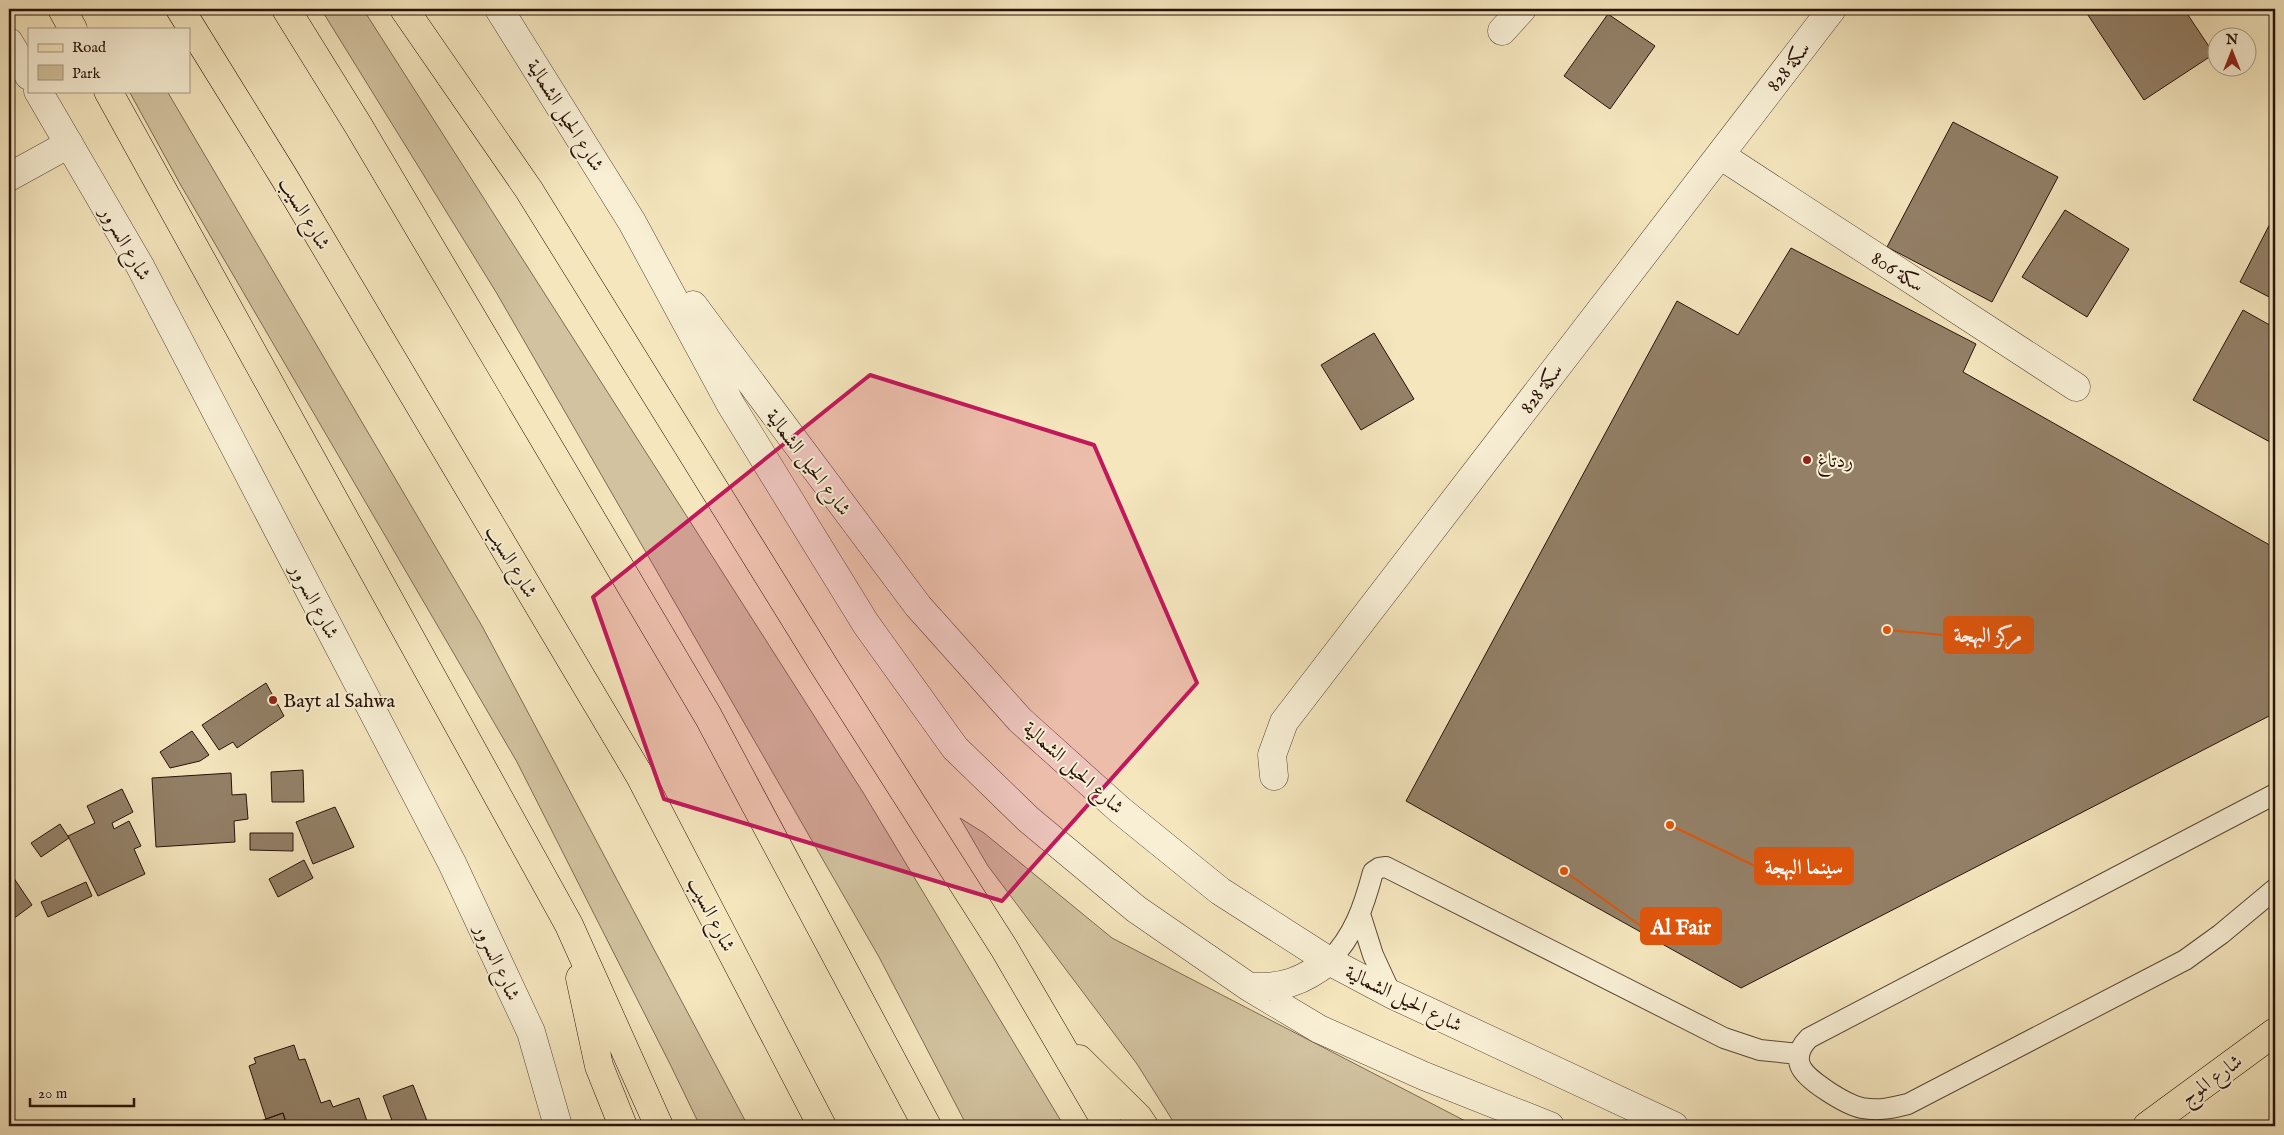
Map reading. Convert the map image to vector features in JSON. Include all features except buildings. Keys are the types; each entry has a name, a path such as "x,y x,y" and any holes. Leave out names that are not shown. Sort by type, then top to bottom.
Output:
{"main road":[{"path":"62,9 72,28"},
{"name":"شارع السيب","path":"180,9 284,177 640,776 822,1126"},
{"path":"286,9 363,134 708,716 927,1126"},
{"path":"404,9 529,190 826,669 1004,948 1058,1038 1102,1120"},
{"path":"109,92 570,926 659,1126"},
{"path":"570,926 599,1066 623,1126"},
{"name":"شارع الموج","path":"2147,1126 2275,1032"},
{"path":"1058,1038 1138,1117 1144,1126"}],"street":[{"name":"شارع الحيل الشمالية","path":"499,9 632,222 732,405 866,624 955,748 1028,819 1136,909 1249,987 1319,1029 1424,1076 1550,1126"},
{"path":"1502,31 1522,9"},
{"name":"سكة 828","path":"1274,776 1272,755 1284,722 1832,9"},
{"path":"9,42 28,74"},
{"name":"شارع السرور","path":"39,92 140,266 452,863 531,1032 558,1126"},
{"path":"9,177 69,144"},
{"name":"سكة 806","path":"1720,155 2076,387"},
{"name":"شارع الحيل الشمالية","path":"632,222 918,606 1020,720 1120,810 1220,891 1329,961 1391,994 1674,1126"},
{"path":"1249,987 1271,988 1292,983 1313,973 1329,961"}],"lane":[{"path":"2275,794 1809,1038 1802,1045 1799,1054 1800,1066 1807,1075 1838,1098 1860,1108 1885,1110 1908,1104 2185,960 2222,934 2275,889"},
{"path":"1329,961 1343,947 1353,932 1373,872 1379,868 1386,867 1724,1038 1760,1050 1799,1054"},
{"path":"1360,914 1373,955 1391,994"}],"highlighted area":[{"path":"870,375 1094,445 1197,683 1002,901 664,799 593,597"}],"green space":[{"path":"321,9 363,9 864,794 1064,1126 967,1126 879,957 496,292"},
{"path":"130,92 168,92 482,626 748,1126 700,1126 517,762 179,182"},
{"path":"960,818 984,833 1112,938 1475,1126 1176,1126 1137,1064 988,866"}],"place":[{"name":"ردتاغ","path":"1807,460"},
{"name":"مركز البهجة","path":"1887,630"},
{"name":"Bayt al Sahwa","path":"273,700"},
{"name":"سينما البهجة","path":"1670,825"},
{"name":"Al Fair","path":"1564,871"}]}
